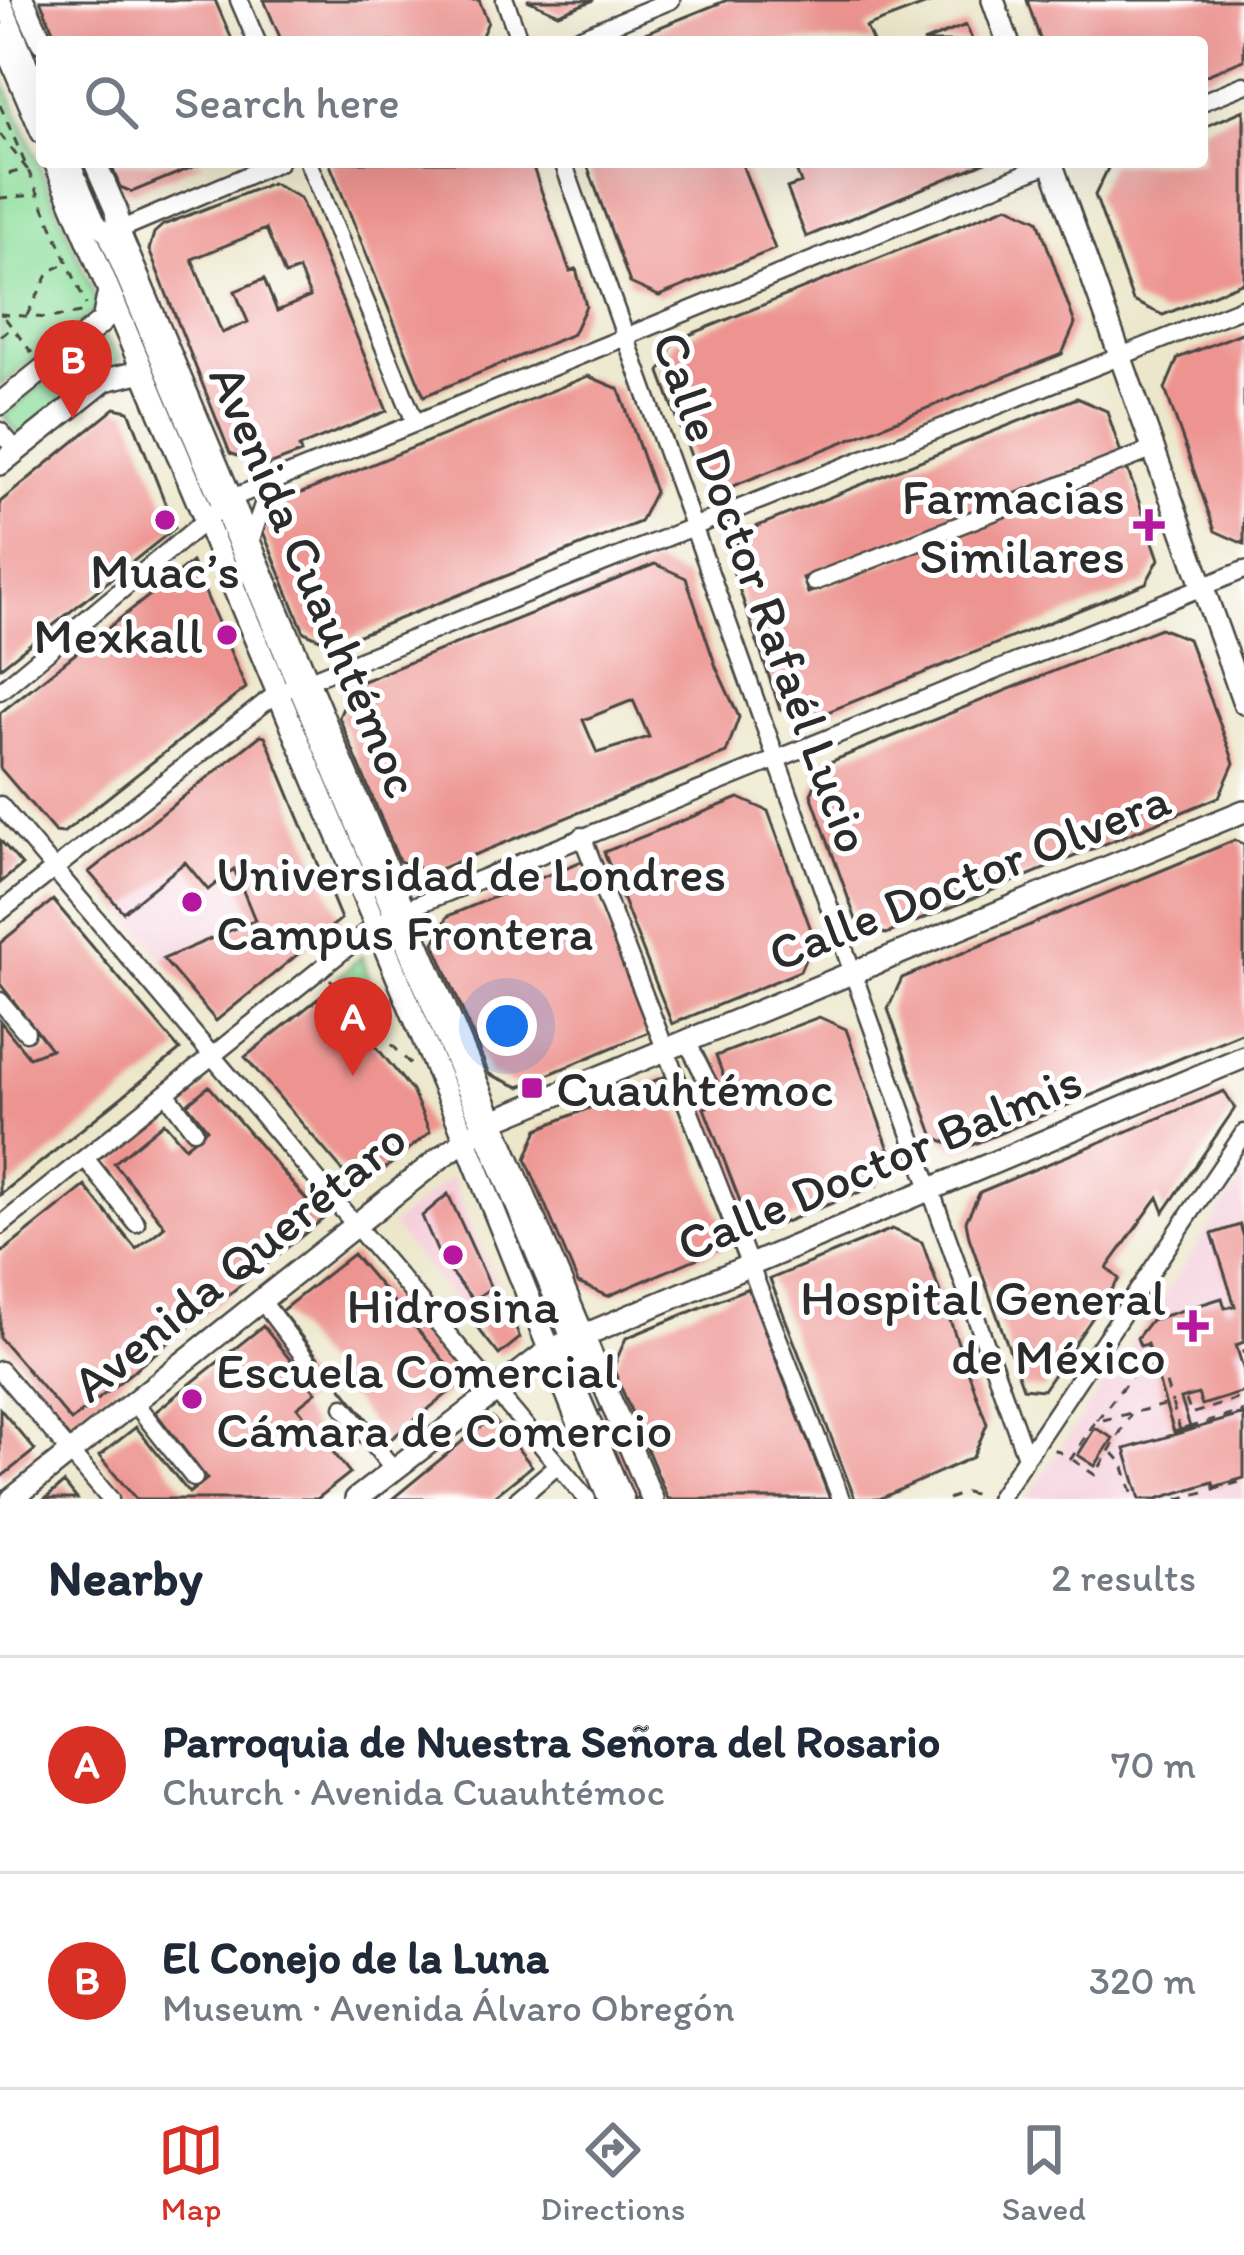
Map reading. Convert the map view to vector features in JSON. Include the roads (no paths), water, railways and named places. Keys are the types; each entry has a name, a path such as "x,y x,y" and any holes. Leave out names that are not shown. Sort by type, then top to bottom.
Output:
{"main road":[{"path":"20,0 39,36"},
{"path":"993,0 1006,36"},
{"path":"0,34 36,118"},
{"name":"Avenida Cuauhtémoc","path":"59,168 105,236 480,1129 652,1499"},
{"name":"Avenida Cuauhtémoc","path":"98,168 116,210 105,236 109,291 142,371 220,510 250,542 294,686 480,1129 549,1350 609,1499"},
{"path":"1054,168 1244,704"},
{"path":"0,404 103,321 109,291"},
{"path":"8,458 105,380 142,371"},
{"name":"Calle Doctor Olvera","path":"480,1129 1244,811"},
{"name":"Calle Doctor Balmis","path":"356,1499 549,1350 1244,1057"},
{"name":"Avenida Querétaro","path":"12,1499 480,1129"}],"street":[{"path":"2,0 36,81"},
{"path":"20,0 36,44"},
{"path":"239,0 254,36"},
{"path":"505,0 518,36"},
{"path":"584,36 671,0"},
{"path":"1208,100 1244,85"},
{"path":"73,168 105,236"},
{"path":"87,168 107,215 105,236"},
{"path":"105,236 265,168"},
{"path":"310,168 415,422"},
{"name":"Calle Doctor Rafaél Lucio","path":"565,168 1026,1457"},
{"path":"0,692 220,510 271,482 1037,168"},
{"path":"0,912 294,686 1244,308"},
{"path":"0,431 8,458"},
{"path":"814,582 1154,449"},
{"path":"250,542 271,482"},
{"path":"0,1226 390,917 1244,570"},
{"path":"0,805 587,1499"},
{"path":"582,836 676,1045 748,1263 841,1499"},
{"path":"0,1001 26,1032"},
{"path":"676,1045 712,1091"},
{"path":"166,1093 194,1130"},
{"path":"998,1499 1244,1133"},
{"path":"85,1158 136,1222"},
{"path":"261,1300 310,1366"},
{"path":"577,1338 568,1366 625,1499"},
{"path":"577,1338 642,1499"},
{"path":"0,1370 110,1499"},
{"path":"134,1402 194,1478"},
{"path":"344,1407 393,1469"},
{"path":"518,1499 558,1466"}],"place":[{"name":"El Conejo de la Luna","path":"73,419"},
{"name":"Muac’s","path":"165,520"},
{"name":"Farmacias Similares","path":"1149,525"},
{"name":"Mexkall","path":"227,635"},
{"name":"Universidad de Londres Campus Frontera","path":"192,902"},
{"name":"Parroquia de Nuestra Señora del Rosario","path":"353,1076"},
{"name":"Cuauhtémoc","path":"532,1088"},
{"name":"Hidrosina","path":"453,1255"},
{"name":"Hospital General de México","path":"1193,1326"},
{"name":"Escuela Comercial Cámara de Comercio","path":"192,1399"}]}
